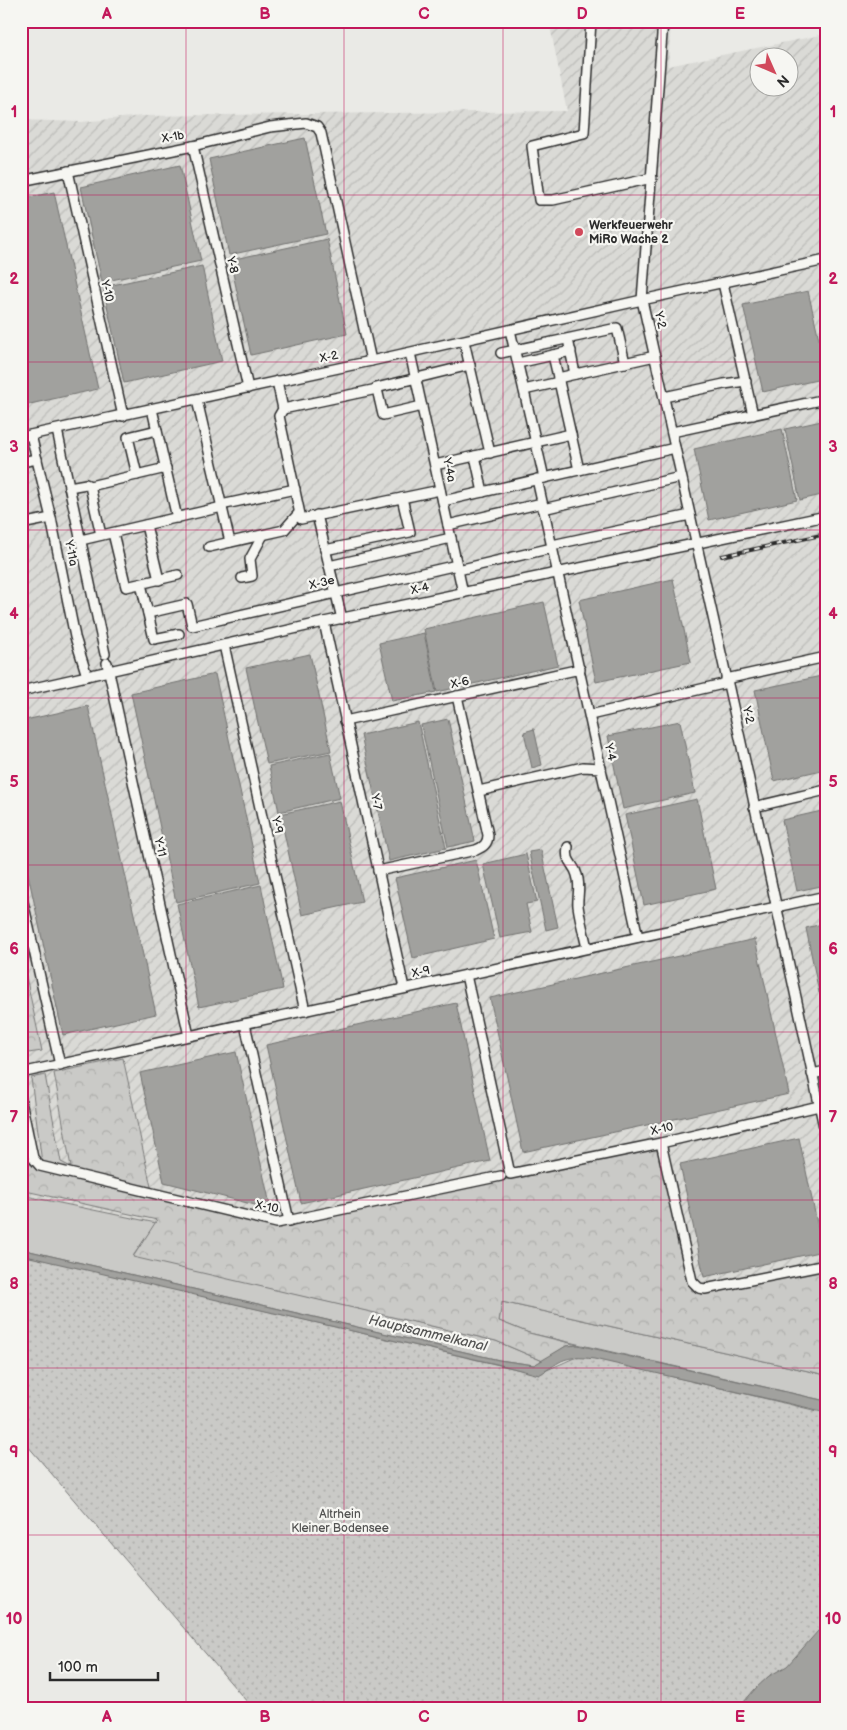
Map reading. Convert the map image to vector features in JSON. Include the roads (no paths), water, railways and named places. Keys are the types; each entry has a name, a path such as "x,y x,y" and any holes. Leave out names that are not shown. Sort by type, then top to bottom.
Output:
{"street":[{"path":"591,21 584,132 532,146 539,200 553,200 652,178"},
{"path":"642,300 663,21"},
{"name":"X-1b","path":"21,181 193,146 270,128 306,123 317,127 322,138 371,362"},
{"name":"Y-8","path":"193,146 248,388"},
{"name":"Y-10","path":"68,171 123,416"},
{"name":"X-2","path":"21,437 371,362 826,260"},
{"path":"723,282 754,415"},
{"name":"Y-2","path":"642,300 826,1136"},
{"path":"501,354 617,328 625,363"},
{"path":"510,330 536,442 543,506 558,572"},
{"path":"568,339 575,374"},
{"path":"464,341 490,452"},
{"path":"518,363 571,351"},
{"name":"Y-4a","path":"410,353 463,593"},
{"path":"553,355 579,470"},
{"path":"524,390 575,374 655,356"},
{"path":"283,409 377,389 470,365"},
{"path":"277,381 283,409 279,416 300,516"},
{"path":"664,397 746,381"},
{"path":"377,389 383,415 422,406"},
{"path":"672,432 826,399"},
{"path":"197,400 230,542"},
{"path":"152,409 177,518"},
{"name":"Y-11","path":"57,430 188,1036"},
{"path":"137,475 128,437 157,430"},
{"name":"Y-11a","path":"31,434 51,518 75,637 87,676"},
{"path":"435,465 571,434"},
{"path":"443,501 675,448"},
{"path":"475,456 483,492"},
{"path":"21,462 37,459"},
{"path":"69,487 86,484 90,486 166,468"},
{"path":"448,525 681,477"},
{"path":"90,486 102,535"},
{"path":"81,540 295,489"},
{"path":"209,546 284,530 300,516 317,515 440,490"},
{"path":"325,550 410,532 402,498"},
{"path":"317,515 342,618"},
{"name":"X-3e","path":"148,613 187,604 192,626 690,515"},
{"name":"X-4","path":"21,691 87,676 107,663 224,645 342,618 826,516"},
{"path":"21,524 51,518"},
{"path":"146,525 159,580"},
{"path":"113,533 126,587 178,575"},
{"path":"242,578 252,576 250,559 263,536"},
{"path":"329,566 451,538"},
{"name":"Y-4","path":"558,572 638,937"},
{"path":"141,584 154,639 179,634"},
{"name":"Y-7","path":"324,622 404,988"},
{"name":"Y-9","path":"224,645 305,1011"},
{"path":"590,715 826,657"},
{"name":"X-6","path":"345,721 580,669"},
{"path":"378,871 476,850 487,843 488,835 457,696"},
{"path":"478,791 583,767 601,768"},
{"path":"754,807 826,790"},
{"path":"568,847 569,864 577,873 580,890 578,904 588,948"},
{"path":"21,893 60,1065"},
{"name":"X-9","path":"21,1073 826,896"},
{"path":"466,975 505,1175"},
{"path":"245,1024 289,1221"},
{"path":"812,1074 826,1071"},
{"name":"X-10","path":"21,1101 33,1158 40,1166 277,1223 661,1143 819,1106"},
{"path":"661,1143 692,1281 699,1288 705,1289 826,1265"}],"railway":[{"path":"722,556 826,534"}],"place":[{"name":"Werkfeuerwehr MiRo Wache 2","path":"579,232"}],"water label":[{"name":"Hauptsammelkanal","path":"428,1333"}],"park label":[{"name":"Altrhein Kleiner Bodensee","path":"340,1521"}]}
